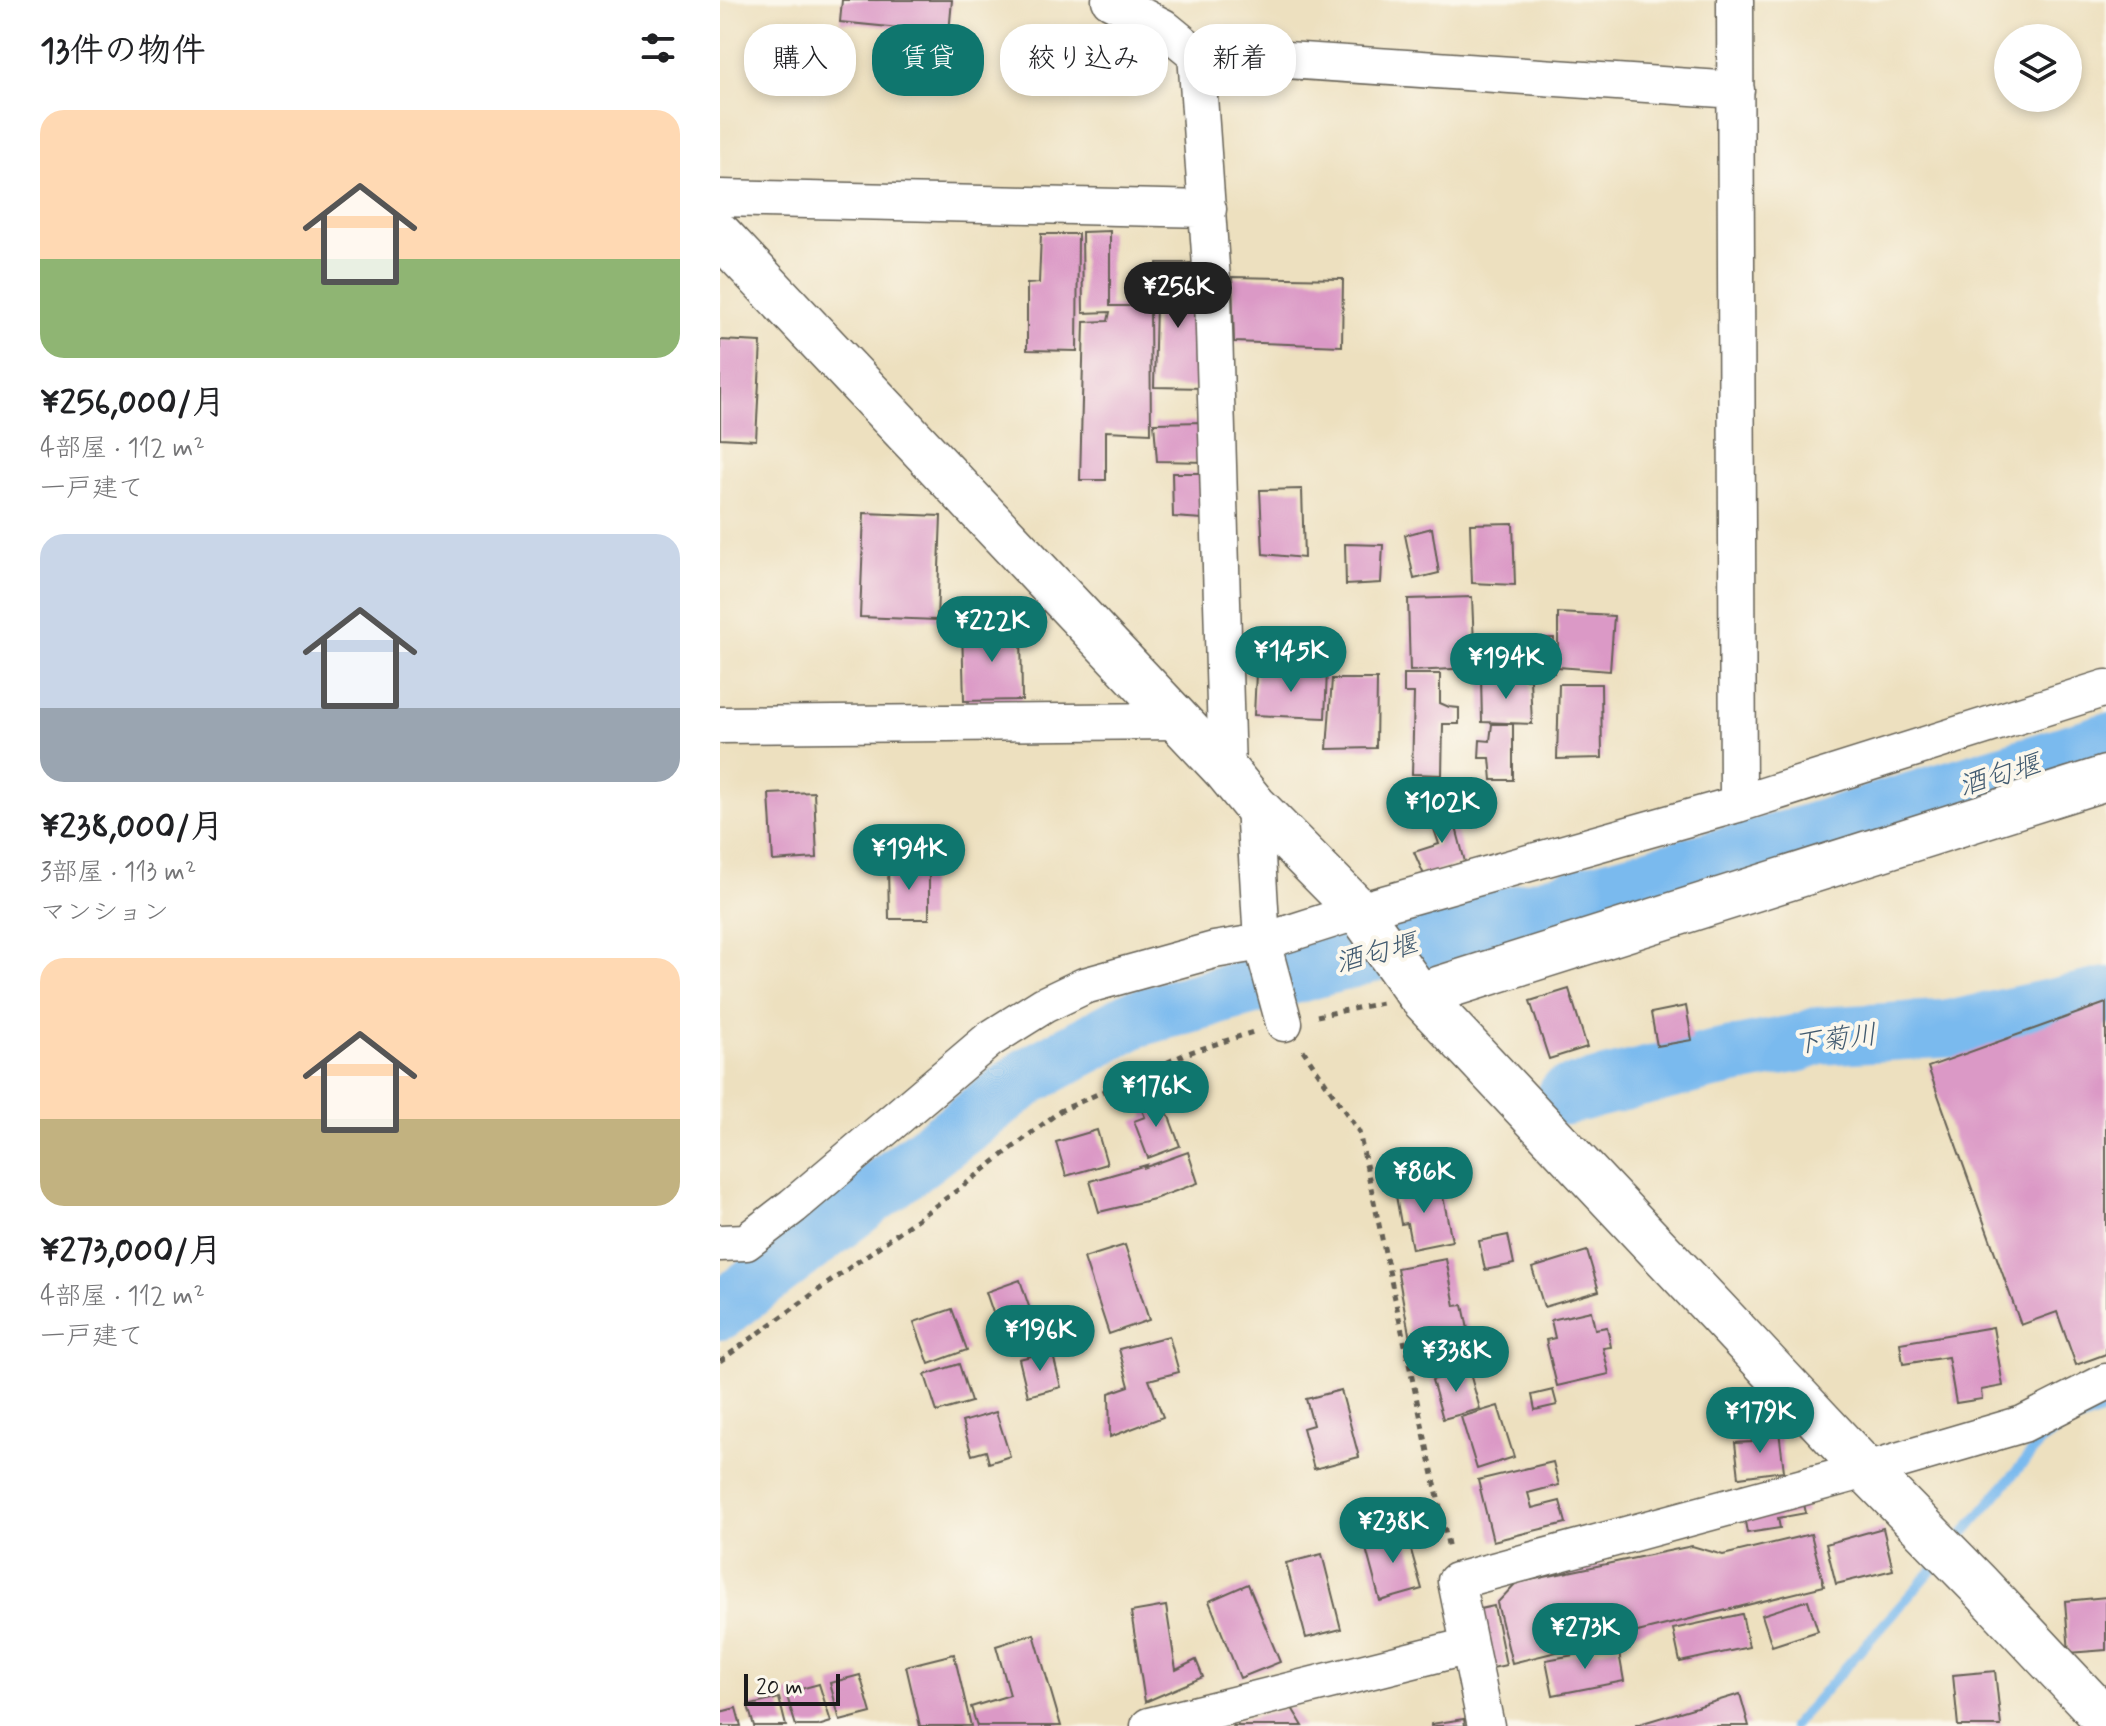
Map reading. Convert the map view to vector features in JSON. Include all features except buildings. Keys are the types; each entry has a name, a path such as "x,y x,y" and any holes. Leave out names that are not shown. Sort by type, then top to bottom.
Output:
{"street":[{"path":"1110,0 1163,27 1184,44"},
{"path":"1735,0 1738,804"},
{"path":"1296,61 1736,90"},
{"path":"1199,96 1214,311 1227,772"},
{"path":"720,198 1208,209"},
{"path":"720,235 1227,772 1254,805 1360,912 1418,994 2106,1720"},
{"path":"720,1243 746,1242 990,1039 1044,1005 1084,986 1214,950 1262,942 1738,804 2106,688"},
{"path":"720,725 1179,721"},
{"path":"1418,994 2106,778"},
{"path":"1254,805 1262,942 1284,1023"},
{"path":"1486,1726 1456,1581 1866,1470 2023,1424 2106,1382"},
{"path":"1149,1726 1469,1646"}],"path":[{"path":"720,1361 963,1186 1060,1111 1188,1053 1284,1023 1418,994"},
{"path":"1284,1023 1359,1132 1456,1581"}],"waterway":[{"name":"酒匂堰","path":"720,1311 1029,1076 1134,1019 1792,838 2106,742"},
{"name":"下菊川","path":"1566,1096 1708,1061 1799,1043 1818,1036 1957,1028 2106,996"},
{"path":"1954,1545 2040,1443 2065,1425 2106,1410"},
{"path":"1793,1726 1941,1560"}]}
